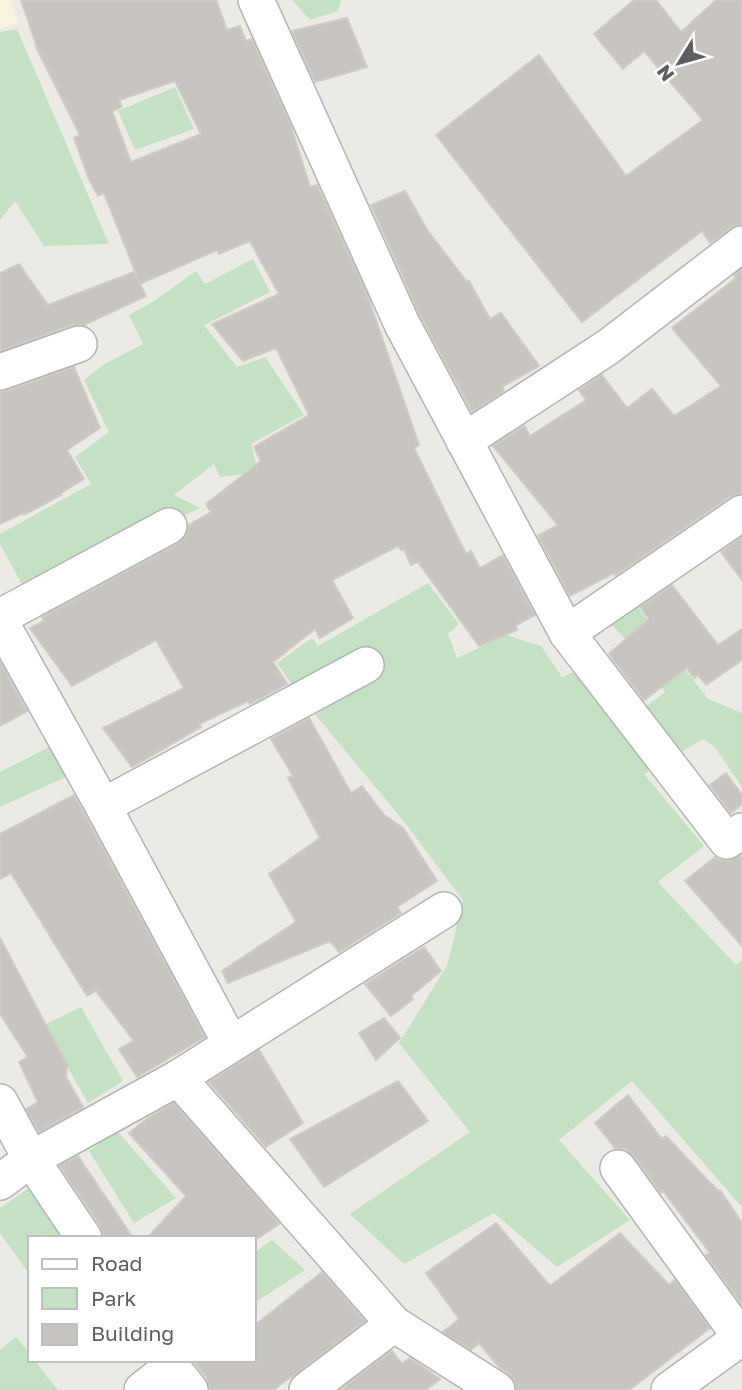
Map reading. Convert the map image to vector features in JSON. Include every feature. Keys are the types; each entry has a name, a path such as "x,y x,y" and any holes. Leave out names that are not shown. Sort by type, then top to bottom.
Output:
{"street":[{"path":"256,0 402,324 567,633 727,841 742,831"},
{"path":"464,441 608,347 742,244"},
{"path":"0,372 79,344"},
{"path":"567,633 742,513"},
{"path":"169,527 0,619 231,1044"},
{"path":"103,806 366,665"},
{"path":"0,1182 31,1160 178,1078 444,911"},
{"path":"178,1078 394,1324 497,1390"},
{"path":"0,1101 31,1160 83,1236"},
{"path":"618,1168 742,1338 669,1390"},
{"path":"307,1390 394,1324"},
{"path":"142,1390 176,1372"}],"shaded area":[{"path":"0,0 11,0 19,24 0,28"}],"green space":[{"path":"292,0 341,0 338,11 310,20"},
{"path":"17,29 109,244 44,246 15,201 0,220 0,32"},
{"path":"175,87 194,129 135,150 118,111"},
{"path":"253,259 270,292 204,325 237,367 265,357 304,415 251,444 256,464 251,473 220,477 214,464 174,495 200,508 25,590 0,544 0,534 91,484 75,457 109,432 84,380 103,365 143,344 129,315 196,271 205,284"},
{"path":"428,583 459,624 448,634 457,658 506,635 541,646 562,677 580,669 664,761 644,774 704,846 658,882 736,965 742,960 742,1207 632,1081 559,1140 630,1220 557,1267 494,1213 404,1264 350,1214 470,1132 399,1043 447,966 463,900 402,819 299,695 277,663 312,638 318,646"},
{"path":"636,605 708,699 742,713 742,787 714,746 703,739 668,760 635,715 665,692 639,654 608,621"},
{"path":"49,747 66,777 0,807 0,772"},
{"path":"81,1007 123,1081 88,1103 44,1025"},
{"path":"117,1131 176,1198 134,1223 89,1151"},
{"path":"32,1186 67,1236 28,1236 28,1272 0,1233 0,1208"},
{"path":"272,1240 305,1270 256,1302 256,1252"},
{"path":"16,1337 28,1352 28,1362 36,1362 58,1390 0,1390 0,1350"}],"building":[{"path":"21,0 216,0 227,30 240,26 246,41 252,39 291,126 310,187 317,185 367,294 419,445 414,448 466,554 471,551 480,568 503,555 535,615 516,625 517,630 479,646 418,562 411,565 404,549 401,550 398,546 332,580 353,618 320,638 315,629 273,662 287,684 250,704 248,701 199,724 201,727 132,767 103,728 184,688 156,640 72,686 30,628 44,621 42,617 179,543 186,536 189,525 211,512 206,504 261,461 254,447 309,415 276,348 243,361 212,324 279,294 250,241 219,254 217,250 140,284 104,193 98,196 89,179 74,138 80,135 37,47","holes":["175,81 201,134 131,162 112,111 122,107 119,100"]},
{"path":"634,0 656,0 681,32 716,0 742,0 742,224 730,228 710,243 702,231 582,322 436,135 539,55 626,176 703,120 644,51 623,69 594,34"},
{"path":"347,18 367,67 315,82 292,31"},
{"path":"405,191 428,231 467,282 469,281 490,319 501,313 539,366 502,387 504,391 472,412 420,315 371,205"},
{"path":"19,264 48,305 134,272 146,296 84,325 72,325 0,351 0,273"},
{"path":"742,269 742,493 731,496 616,575 614,573 570,596 538,536 558,525 493,446 524,426 530,436 586,400 579,390 602,375 627,408 652,389 674,416 721,386 672,328 736,278 734,275"},
{"path":"74,367 100,428 67,450 84,479 24,515 23,513 0,524 0,392"},
{"path":"742,537 742,580 721,552"},
{"path":"672,585 718,645 742,629 742,660 706,685 698,675 694,678 687,668 644,700 609,654 649,619 640,607"},
{"path":"0,662 27,711 0,726"},
{"path":"309,718 351,793 362,786 384,815 403,828 437,881 397,907 401,913 339,952 330,941 228,983 222,971 296,922 269,874 320,838 288,778 293,776 271,739"},
{"path":"726,773 742,795 742,804 731,813 710,785"},
{"path":"74,795 205,1037 137,1077 119,1049 134,1041 96,991 87,996 11,873 0,879 0,834"},
{"path":"742,855 742,946 685,881 715,857 728,861"},
{"path":"0,938 67,1065 66,1077 83,1107 39,1132 26,1109 38,1102 19,1062 28,1057 0,1014"},
{"path":"424,947 441,971 391,1016 365,984"},
{"path":"384,1018 400,1038 376,1060 359,1033"},
{"path":"259,1050 303,1123 266,1147 209,1082"},
{"path":"398,1081 428,1121 324,1187 290,1139"},
{"path":"628,1095 662,1139 666,1136 718,1191 720,1190 742,1223 742,1305 706,1255 710,1253 663,1191 661,1193 634,1156 626,1149 615,1148 595,1123"},
{"path":"174,1103 279,1224 258,1238 149,1236 186,1196 129,1133"},
{"path":"78,1156 132,1236 103,1236 101,1227 60,1166"},
{"path":"496,1223 550,1286 620,1233 669,1285 675,1280 710,1328 629,1390 517,1390 514,1380 479,1343 471,1350 443,1332 459,1319 426,1273"},
{"path":"322,1272 365,1321 273,1390 210,1390 206,1377 194,1362 256,1362 256,1324"},
{"path":"392,1351 402,1364 410,1358 440,1379 426,1390 340,1390"}]}
